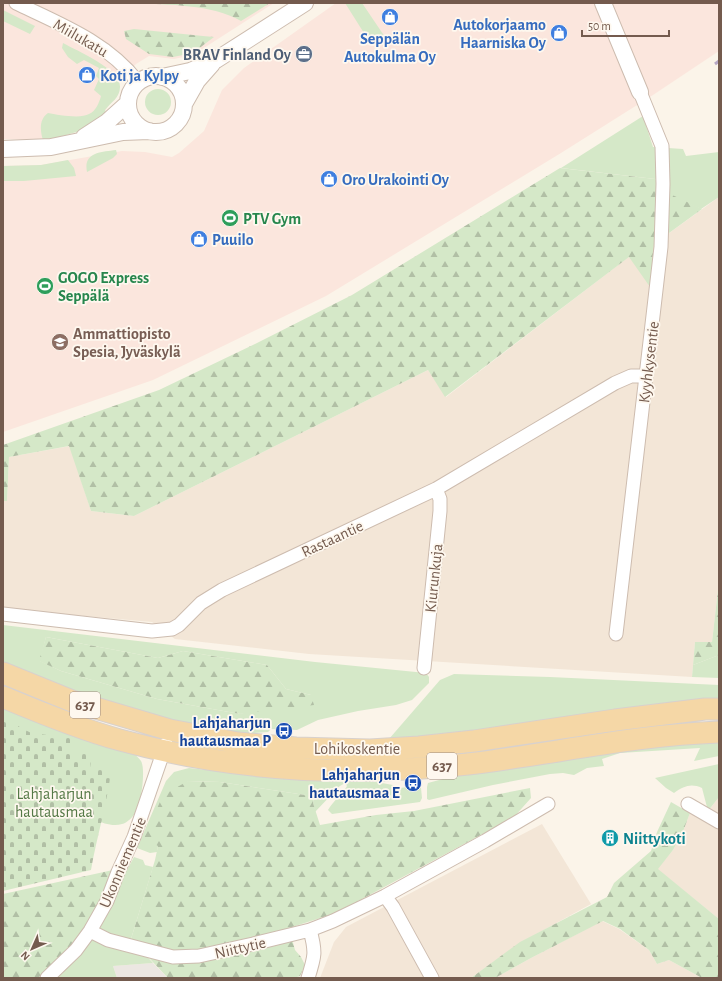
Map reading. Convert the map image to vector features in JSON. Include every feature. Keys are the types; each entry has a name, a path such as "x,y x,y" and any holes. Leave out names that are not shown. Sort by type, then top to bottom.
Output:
{"main road":[{"name":"Lohikoskentie","path":"3,673 72,701 170,730 238,742 296,748 370,750 419,747 474,741 615,720 705,709 719,709"},
{"name":"Lohikoskentie","path":"3,697 61,720 119,740 164,751 233,763 289,768 408,770 469,764 618,741 719,732"}],"street":[{"name":"Miilukatu","path":"16,3 82,35 115,57 127,68 138,82"},
{"path":"77,142 107,122 127,104 132,89 138,82 149,76 162,77 190,72 216,60 305,3"},
{"path":"603,3 640,92"},
{"path":"184,104 197,81 216,60"},
{"path":"3,149 51,147 123,132 163,131 175,125 183,111 184,104 181,90 176,84 162,77"},
{"name":"Kyyhkysentie","path":"616,634 661,247 663,184 662,146 640,92"},
{"path":"127,104 130,116 136,124 149,131"},
{"name":"Rastaantie","path":"3,614 152,631 172,629 186,620 201,603 222,590 436,489 615,383 631,376 646,376"},
{"name":"Kiurunkuja","path":"424,668 440,511 440,500 436,489"},
{"name":"Ukonniementie","path":"47,978 76,950 90,931 107,901 118,872 134,838 170,730"},
{"name":"Niittytie","path":"90,931 108,940 173,957 198,956 310,930 333,921 384,896 490,838 548,804"},
{"path":"688,804 719,822"},
{"path":"384,896 393,907 432,978"},
{"path":"308,978 313,962 315,947 310,930"}],"shaded area":[{"path":"3,3 274,3 193,55 174,59 149,56 136,64 115,87 113,99 101,117 63,136 43,140 3,139"},
{"path":"336,3 719,3 719,51 561,153 326,296 153,380 3,432 3,166 41,165 122,151 145,152 172,157 179,153 204,131 222,90 244,68"},
{"path":"719,197 719,581 712,642 695,642 692,677 309,654 175,639 152,622 40,612 3,607 3,501 7,501 9,457 70,446 91,511 134,516 428,370 446,397 630,256 654,244"},
{"path":"719,797 719,919 657,869 673,850 682,834 690,813 708,811"},
{"path":"542,824 591,904 520,943 471,978 320,978 334,942 346,927"},
{"path":"602,921 619,929 649,950 657,964 669,960 702,978 495,978 531,958"},
{"path":"153,963 168,978 117,978 113,966"}],"green space":[{"path":"135,3 270,3 241,21 229,15 203,8"},
{"path":"345,3 362,3 385,37 374,43 369,41"},
{"path":"3,10 35,26 30,34 3,21"},
{"path":"134,29 214,37 193,53 173,57 149,54 126,39 124,31"},
{"path":"63,43 106,67 118,80 120,91 117,97 105,110 107,116 86,129 43,140 41,125 43,118 48,113 69,116 85,115 91,113 95,109 101,96 94,90 99,79 96,76 99,68 84,60 77,64 68,57 62,48"},
{"path":"158,89 168,92 171,102 168,112 158,115 148,112 145,102 148,92"},
{"path":"643,116 653,147 683,149 686,156 719,152 719,197 701,209 666,193 655,179 561,168"},
{"path":"116,150 117,154 113,158 87,172 86,165 90,157 94,154"},
{"path":"68,160 74,168 76,176 24,181 3,181 3,166 41,165"},
{"path":"560,168 655,179 666,192 702,209 654,244 650,287 629,257 445,397 428,370 134,516 91,511 69,446 9,457 7,501 3,501 3,445 159,390 257,343 352,295"},
{"path":"719,581 719,655 693,665 695,642 712,642"},
{"path":"3,625 315,662 426,673 429,677 429,683 412,700 396,705 358,711 318,720 297,730 271,729 268,732 242,734 135,713 3,665","holes":["46,637 158,658 183,651 267,665 286,689 311,695 240,714 157,699 61,671 40,661"]},
{"path":"46,637 158,658 183,651 267,665 286,689 311,695 314,705 240,714 157,699 61,671 39,661"},
{"path":"719,655 719,678 692,677 693,665"},
{"path":"454,674 719,685 719,701 621,709 477,730 461,734 389,739 440,680"},
{"path":"3,706 133,752 141,761 143,772 140,802 136,812 130,820 119,825 115,825 95,820 3,724"},
{"name":"Lahjaharjun hautausmaa","path":"3,718 31,733 72,738 71,752 92,753 90,768 111,771 91,870 3,891"},
{"path":"719,741 719,756 694,761 700,748 620,753 602,759 604,766 587,768 574,775 563,773 550,774 493,785 429,800 427,799 428,783 454,776 619,751"},
{"path":"719,764 719,797 708,811 702,788 688,786 674,793 655,778"},
{"path":"189,768 281,778 365,780 393,785 399,788 418,786 421,788 422,798 420,802 332,814 328,810 347,786 345,783 334,790 335,791 315,812 313,803 316,792 305,795 220,782 188,781 158,846 157,852 150,853 137,848 166,781 174,772"},
{"path":"188,781 220,782 305,795 310,789 316,792 313,803 320,825 376,815 414,811 530,788 531,798 514,817 336,913 289,928 295,950 305,965 300,976 294,978 168,978 131,939 158,846 144,838 163,795"},
{"path":"671,802 690,813 682,834 673,850 658,869 719,919 719,978 702,978 669,960 657,964 649,950 620,929 603,921 495,978 471,978 520,942 607,897 614,883 651,851 657,832"},
{"path":"134,857 143,860 145,865 153,867 131,939 153,963 113,966 117,978 38,978 58,960 113,870 127,870"},
{"path":"113,870 96,906 81,932 53,964 38,978 3,978 3,894"}],"railway":[{"path":"715,64 719,61"}],"place":[{"name":"Seppälän Autokulma Oy","path":"390,17"},
{"name":"Autokorjaamo Haarniska Oy","path":"559,33"},
{"name":"BRAV Finland Oy","path":"304,54"},
{"name":"Koti ja Kylpy","path":"87,75"},
{"name":"Oro Urakointi Oy","path":"329,179"},
{"name":"PTV Gym","path":"230,218"},
{"name":"Puuilo","path":"199,239"},
{"name":"GOGO Express Seppälä","path":"45,286"},
{"name":"Ammattiopisto Spesia, Jyväskylä","path":"60,342"},
{"name":"Lahjaharjun hautausmaa P","path":"284,731"},
{"name":"Lahjaharjun hautausmaa E","path":"413,783"},
{"name":"Niittykoti","path":"610,838"}]}
